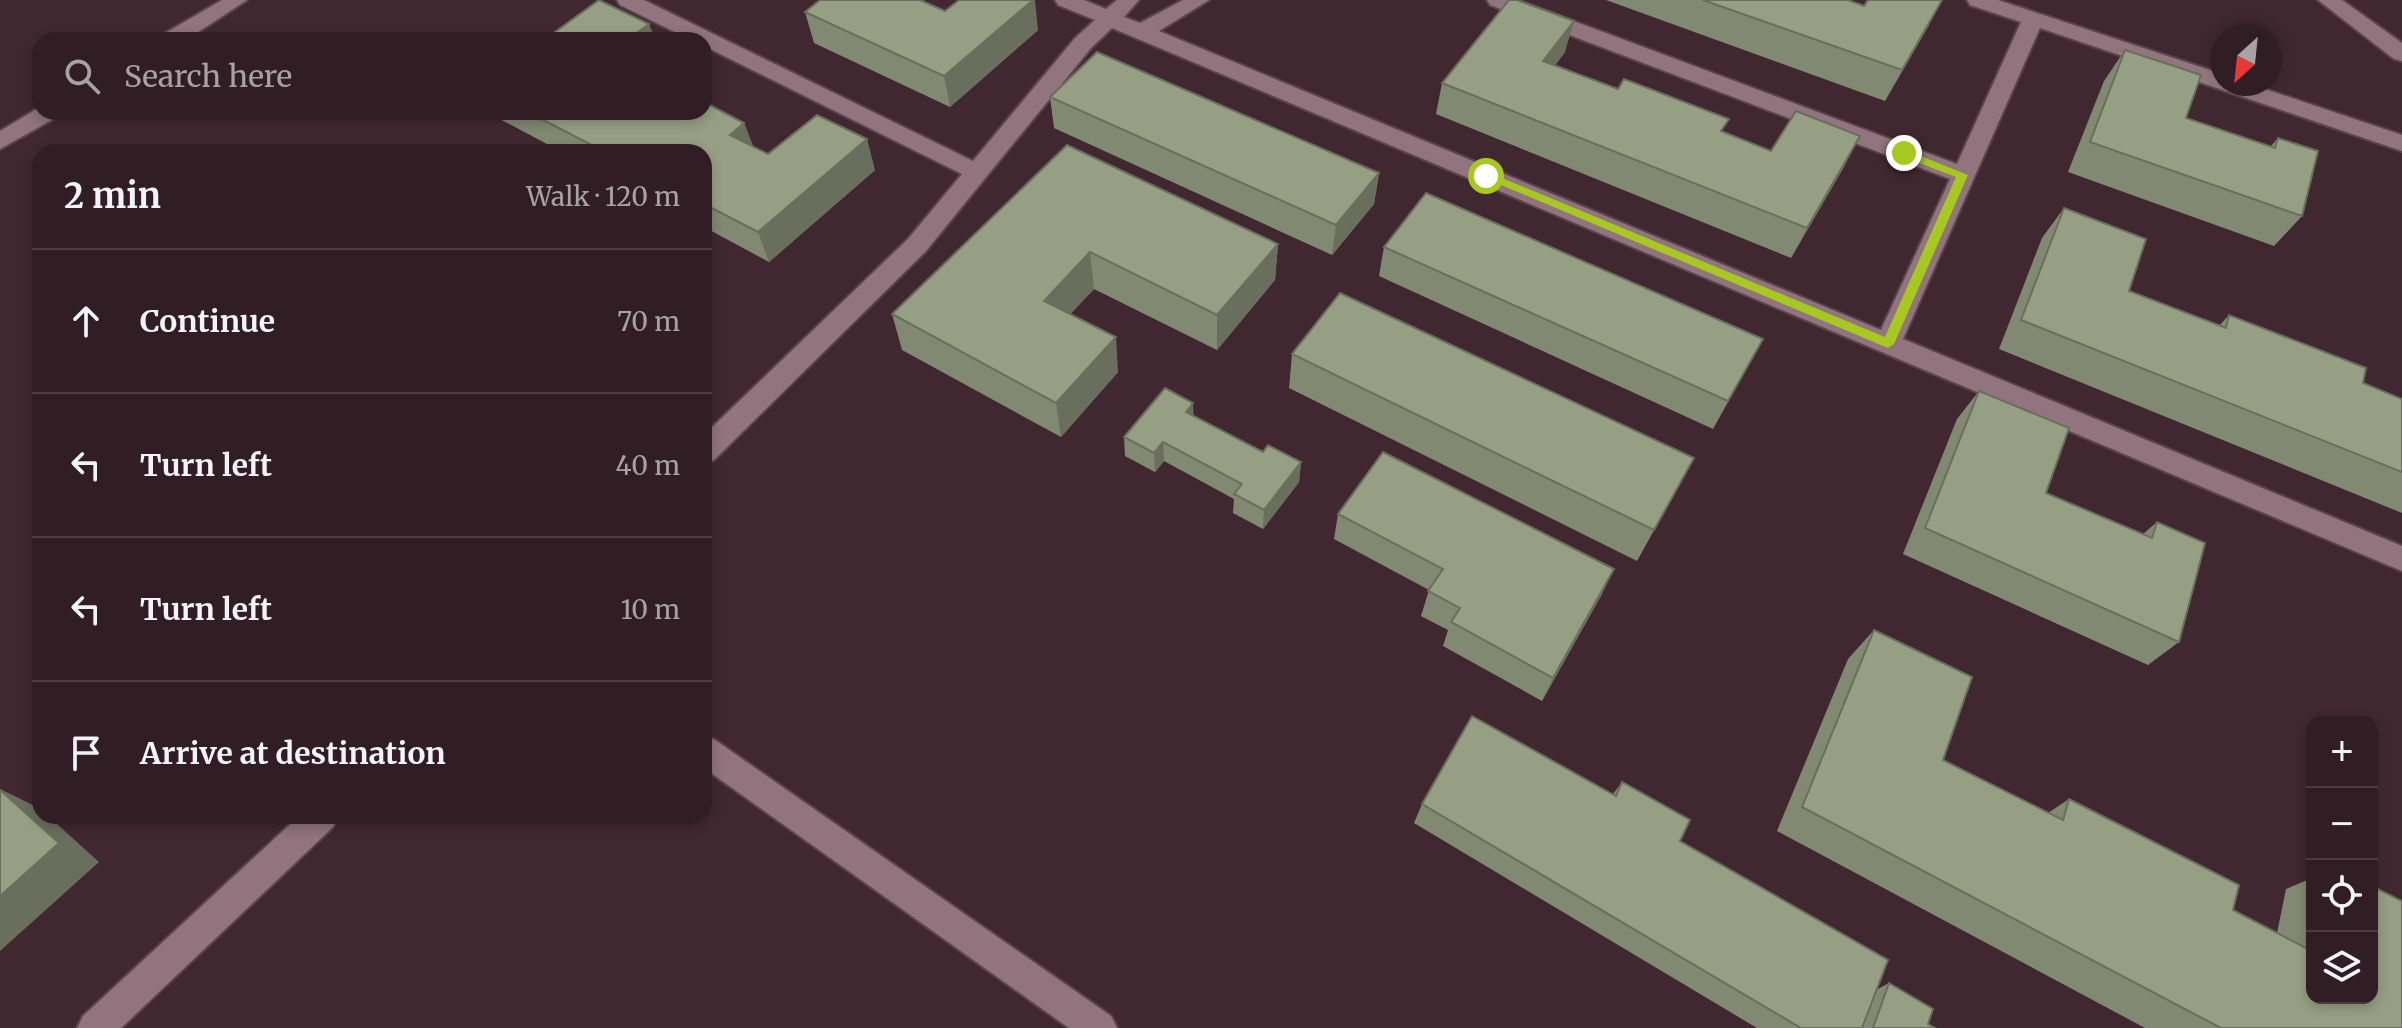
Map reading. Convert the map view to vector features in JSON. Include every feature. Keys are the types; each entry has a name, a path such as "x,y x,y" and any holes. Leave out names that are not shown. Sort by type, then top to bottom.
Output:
{"lane":[{"path":"183,32 237,0"},
{"path":"627,0 692,32"},
{"path":"1065,0 2402,559"},
{"path":"712,444 917,245 1083,43 1129,0"},
{"path":"1141,32 1199,0"},
{"path":"1497,0 1963,175"},
{"path":"1977,0 2210,78"},
{"path":"2328,0 2402,54"},
{"path":"1888,344 2033,19"},
{"path":"712,42 977,172"},
{"path":"2263,96 2402,143"},
{"path":"0,141 35,120"},
{"path":"712,756 1099,1028"},
{"path":"95,1028 313,824"}],"building":[{"path":"599,0 649,24 638,32 555,32"},
{"path":"820,0 920,0 945,11 959,0 1033,0 944,76 805,12"},
{"path":"1509,0 1517,0 1574,21 1543,61 1618,89 1624,79 1729,119 1721,131 1771,151 1796,111 1860,136 1807,228 1442,83"},
{"path":"1703,0 1848,0 1864,6 1868,0 1942,0 1902,70"},
{"path":"2125,50 2201,75 2186,118 2275,148 2278,138 2318,151 2302,216 2090,142"},
{"path":"1097,52 1379,173 1336,225 1050,97"},
{"path":"712,106 744,123 730,135 768,154 817,115 867,139 758,232 712,208 712,144 590,144 543,120 712,120"},
{"path":"1067,145 1278,244 1217,315 1090,252 1044,301 1116,337 1056,403 892,314"},
{"path":"1426,193 1763,339 1728,401 1384,247"},
{"path":"2064,208 2146,239 2129,291 2226,328 2229,315 2366,368 2363,383 2402,399 2402,472 2021,320"},
{"path":"1340,293 1694,458 1654,530 1292,354"},
{"path":"1165,388 1193,403 1186,412 1263,452 1268,445 1301,462 1264,510 1234,494 1242,484 1163,442 1154,453 1124,437"},
{"path":"1979,391 2069,428 2046,493 2152,538 2157,522 2205,543 2179,642 1925,528"},
{"path":"1383,452 1614,569 1553,678 1451,622 1460,608 1428,591 1443,569 1338,514"},
{"path":"1874,630 1972,677 1943,760 2063,820 2069,799 2239,885 2233,910 2306,948 2306,1004 2378,1004 2378,889 2402,901 2402,1028 2221,1028 1802,807"},
{"path":"1472,716 1616,796 1622,782 1690,820 1680,841 1888,960 1862,1028 1801,1028 1422,804"},
{"path":"0,790 32,819 32,824 38,824 59,843 0,896"},
{"path":"1889,983 1933,1009 1928,1024 1935,1028 1873,1028"}],"route":[{"path":"1486,176 1888,344 1963,175 1904,153"}]}
